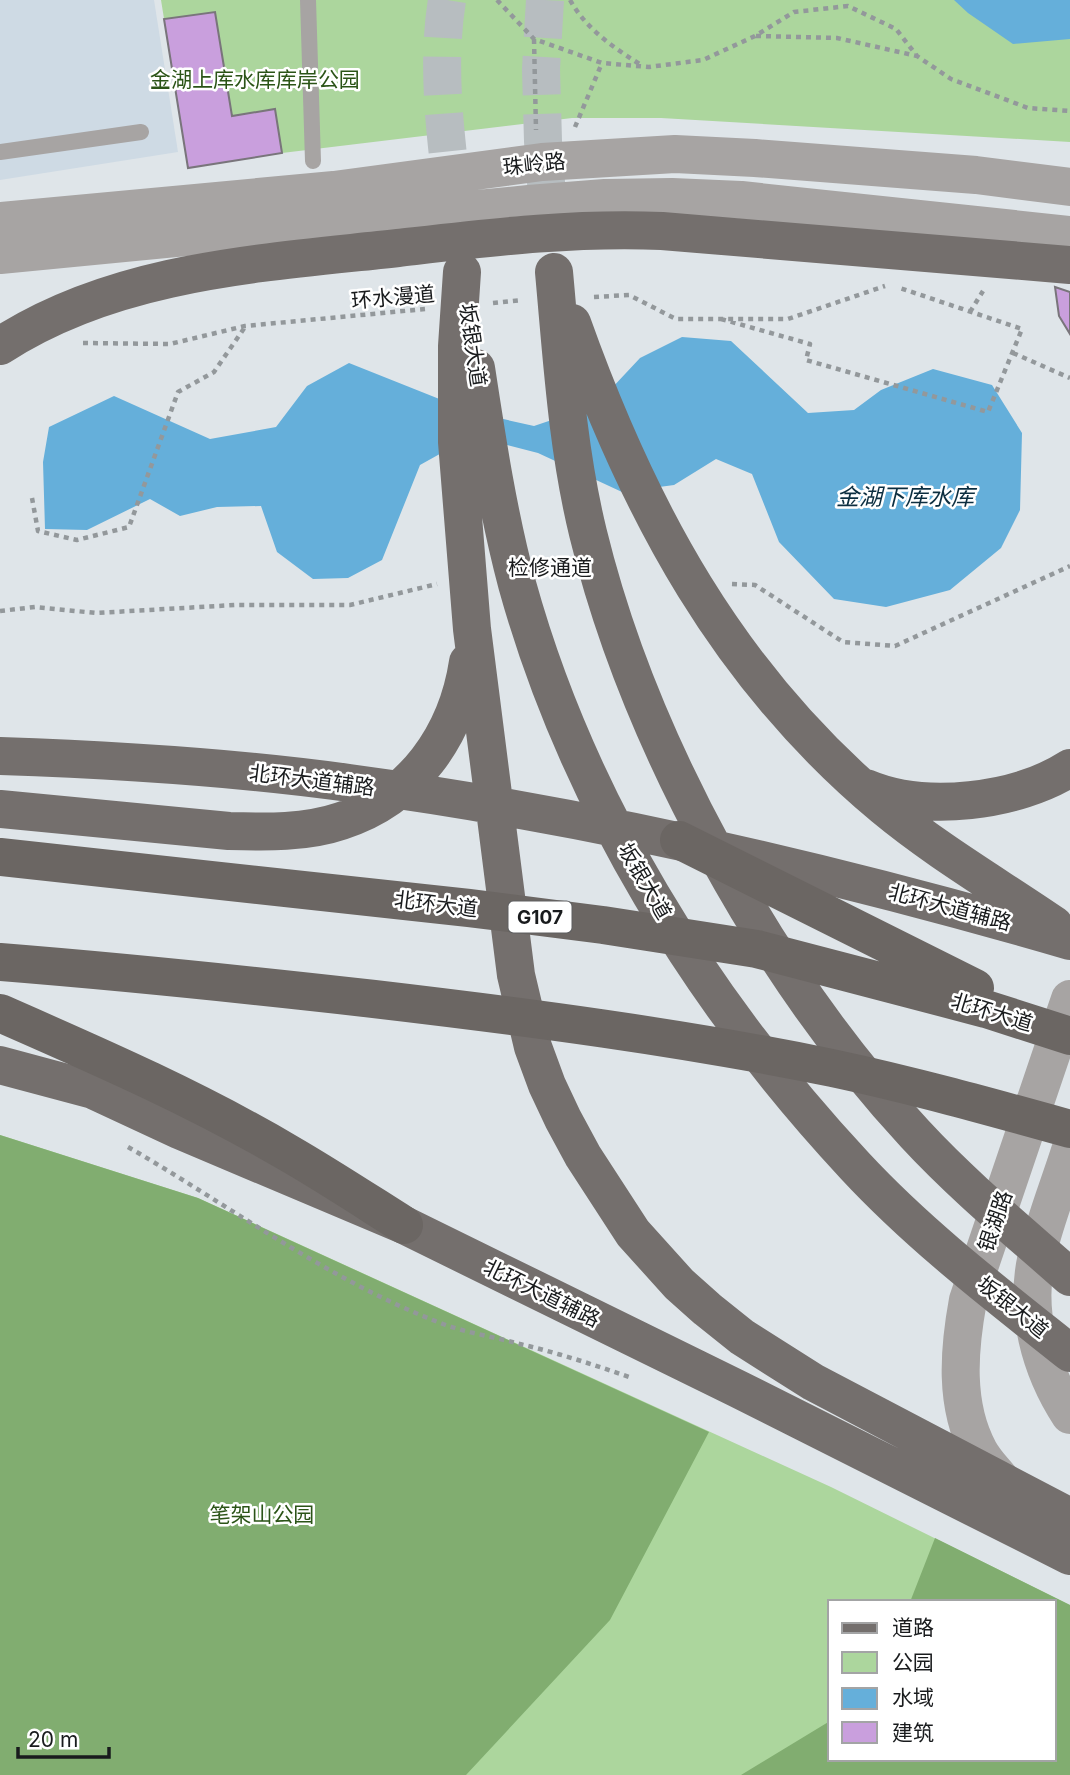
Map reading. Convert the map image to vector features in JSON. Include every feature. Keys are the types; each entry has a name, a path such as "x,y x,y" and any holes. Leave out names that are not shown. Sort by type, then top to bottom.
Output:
{"highway":[{"path":"679,840 1069,1023"},
{"name":"北环大道","path":"0,857 469,908 734,945 847,971 986,1009 1069,1023"},
{"path":"0,962 108,970 489,1012 652,1037 831,1068 955,1097 1070,1129"},
{"path":"0,1013 96,1055 194,1103 289,1153 404,1225"}],"main road":[{"path":"0,346 46,320 101,296 200,274 303,258 541,233 623,229 662,231 1070,265"},
{"name":"坂银大道","path":"472,629 457,442 457,356 462,272 487,439 503,528 518,586 561,713 590,778 639,873 705,979 735,1021 769,1067 847,1158 903,1213 1013,1309 1070,1353"},
{"path":"1070,938 921,837 851,778 777,702 713,616 682,568 634,478 584,357 554,272 568,426 588,534 605,594 628,658 663,744 708,838 782,963 865,1078 935,1154 1070,1277"},
{"path":"0,809 229,831 276,831 341,821 376,805 396,792 415,777 430,758 452,721 462,693 472,629"},
{"path":"472,629 510,936 523,1010 547,1084 583,1156 634,1233 679,1284 743,1336 813,1382 1070,1517"},
{"name":"北环大道辅路","path":"0,756 131,762 347,783 515,809 679,840 1070,938"},
{"path":"851,778 874,792 918,800 967,799 1016,792 1070,768"},
{"name":"北环大道辅路","path":"0,1065 93,1090 179,1130 404,1225 1070,1556"}],"street":[{"name":"珠岭路","path":"0,221 334,190 542,162 663,155 870,166 976,175 1070,187"},
{"name":"珠岭路","path":"0,255 605,198 741,200 1070,235"},
{"name":"银湖路","path":"1002,1482 979,1451 966,1416 960,1378 961,1340 968,1300 1002,1198 1069,1023"},
{"path":"1070,1152 1034,1269 1033,1288 1036,1329 1044,1364 1052,1385 1070,1416"}],"lane":[{"path":"308,0 313,161"},
{"path":"0,152 141,132"}],"path":[{"path":"497,0 534,39 602,62 642,66 703,60 755,36 794,12 848,6 896,29 917,56 951,79 1028,108 1070,111"},
{"path":"570,0 603,40 642,66"},
{"path":"755,36 837,38 917,56"},
{"path":"534,39 536,132"},
{"path":"575,128 602,62"},
{"path":"589,297 629,295 676,319 722,319 788,320 890,284 1022,330 988,412 806,360 810,344 722,319"},
{"path":"483,304 524,300"},
{"name":"环水漫道","path":"77,343 170,344 245,326 428,309"},
{"path":"33,498 38,531 77,540 129,527 178,393 215,372 245,326"},
{"path":"1013,353 1070,378"},
{"path":"727,584 755,585 843,642 895,646 1070,566"},
{"path":"0,611 35,607 96,613 235,605 350,605 442,583"},
{"path":"117,1141 175,1174 304,1256 368,1291 444,1324 574,1358 637,1380"}],"shaded area":[{"path":"0,0 154,0 178,152 0,180"}],"green space":[{"name":"金湖上库水库库岸公园","path":"161,0 1070,0 1070,142 661,118 572,118 282,153 188,168"},
{"name":"笔架山公园","path":"0,1135 198,1198 831,1487 1070,1605 1070,1775 0,1775"},
{"name":"笔架山公园","path":"0,1135 198,1198 709,1432 610,1620 466,1775 0,1775"},
{"path":"935,1538 1070,1605 1070,1775 741,1775 828,1722 828,1761 1056,1761 1056,1600 911,1600"}],"water":[{"path":"954,0 1070,0 1070,39 1013,44"},
{"name":"金湖下库水库","path":"682,337 731,341 808,413 854,410 881,390 933,369 992,385 1022,433 1020,510 1001,548 950,590 886,607 834,599 779,542 752,474 716,459 674,485 622,492 538,453 472,436 420,465 382,560 348,578 313,579 277,552 261,506 217,507 180,516 150,499 87,530 45,529 43,462 49,427 114,396 210,439 276,427 307,386 349,363 472,412 534,426 596,405 640,358"}],"building":[{"path":"215,12 232,116 275,109 282,153 188,168 164,19"},
{"path":"1055,287 1070,292 1070,334 1059,316"}],"tunnel":[{"path":"447,0 442,77 454,207"},
{"path":"545,0 541,69 547,196"}]}
